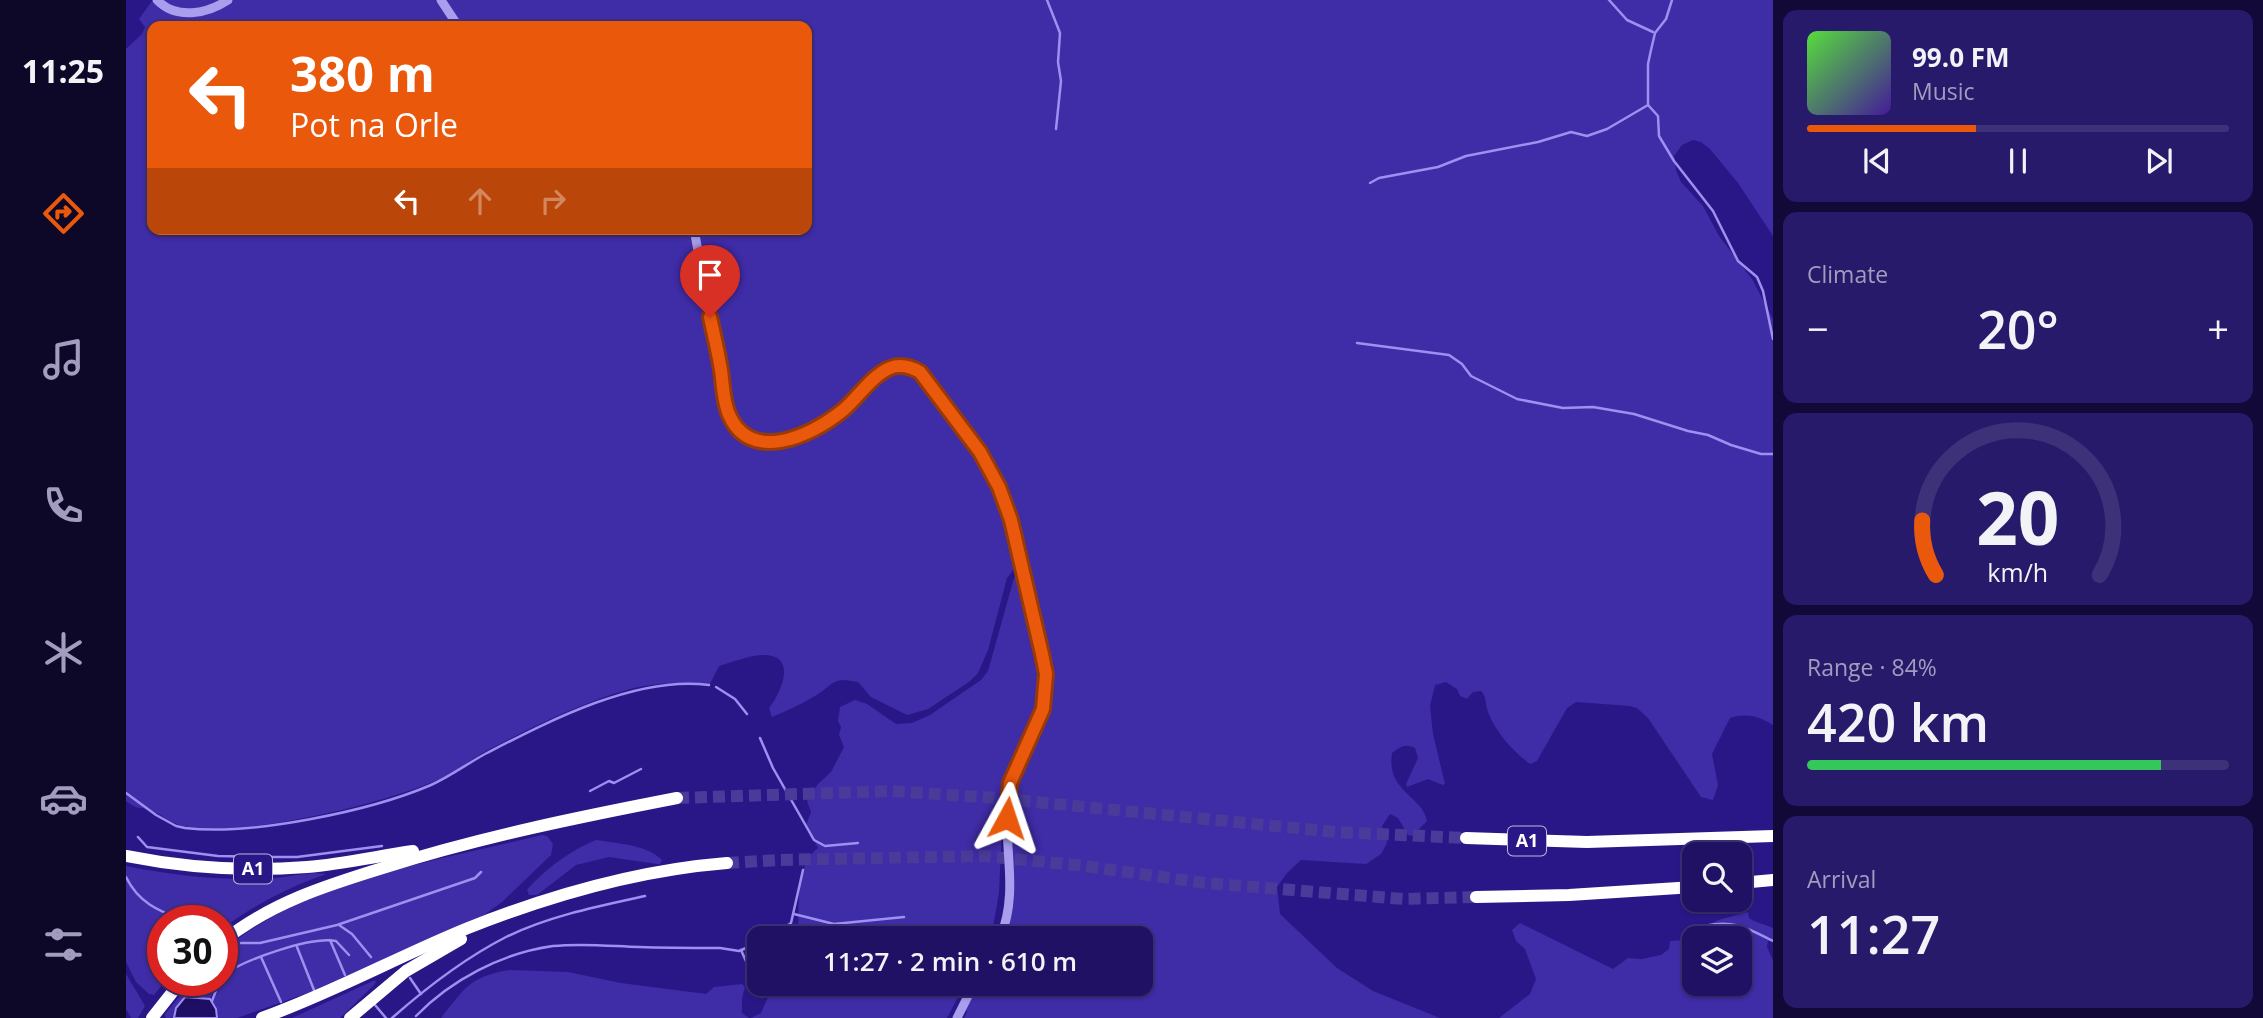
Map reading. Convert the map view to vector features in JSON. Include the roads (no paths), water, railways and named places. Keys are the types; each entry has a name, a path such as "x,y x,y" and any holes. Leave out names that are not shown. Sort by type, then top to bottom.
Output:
{"highway":[{"name":"A1","path":"126,856 190,867 310,867 445,848 677,798"},
{"name":"A1","path":"1466,838 1587,842 1767,837"},
{"path":"238,930 255,918 299,896 445,848"},
{"path":"262,1018 481,924 535,904 605,884 700,865 727,863"},
{"path":"1752,882 1773,880"},
{"path":"1476,898 1682,888"},
{"path":"350,1018 396,978 481,924"},
{"path":"152,1018 169,996"}],"street":[{"path":"157,0 167,9 189,13 218,6 228,0"},
{"path":"441,0 455,21"},
{"path":"695,235 724,398 729,414 743,435 754,441 766,442 784,441 802,435 843,411 889,368 912,367 932,386 980,452 999,487 1011,520 1046,674 1039,722 1015,767 1010,783 1007,818 1011,880 1003,926"},
{"path":"957,1018 968,996"}],"waterway":[{"path":"1047,0 1060,33 1058,62 1061,81 1056,129"},
{"path":"1609,0 1627,20 1653,32"},
{"path":"1672,0 1666,19 1655,33 1651,50 1648,64 1648,105 1658,116 1659,136 1674,161 1713,211 1738,261 1757,277 1763,291 1773,339"},
{"path":"1370,183 1379,178 1438,167 1466,156 1538,142 1571,132 1587,136 1607,129 1648,105"},
{"path":"1357,343 1449,355 1462,364 1471,376 1517,399 1563,408 1593,407 1634,414 1708,435 1761,454 1773,454"},
{"path":"126,793 156,815 185,828 243,828 310,819 376,804 431,785 511,740 594,703 653,687 709,685"},
{"path":"716,687 735,699 747,714"},
{"path":"760,738 773,768 814,840 825,846 858,843"},
{"path":"590,791 609,781 614,783 641,769"},
{"path":"138,837 147,847 218,856 297,857 382,846"},
{"path":"786,926 791,923 803,870"},
{"path":"241,943 260,943 337,925 475,878 481,872"},
{"path":"126,877 136,893 152,905"},
{"path":"392,1018 446,974 506,937 557,917 645,896"},
{"path":"794,914 834,924 904,917"},
{"path":"339,925 352,934 371,957"},
{"path":"1704,926 1738,926"},
{"path":"1752,931 1773,941"},
{"path":"238,967 294,946 325,940 336,941 349,955"},
{"path":"330,940 345,975"},
{"path":"416,1016 445,991 478,970 515,955 553,946 720,948 739,951 747,948"},
{"path":"297,947 314,990"},
{"path":"741,950 762,997"},
{"path":"261,957 281,1002"},
{"path":"410,978 421,994"},
{"path":"212,1001 214,996"},
{"path":"375,1005 386,1018"}],"tunnel":[{"path":"677,798 892,791 996,798 1335,832 1466,838"},
{"path":"727,863 983,856 1077,865 1205,883 1404,899 1476,897"}]}
